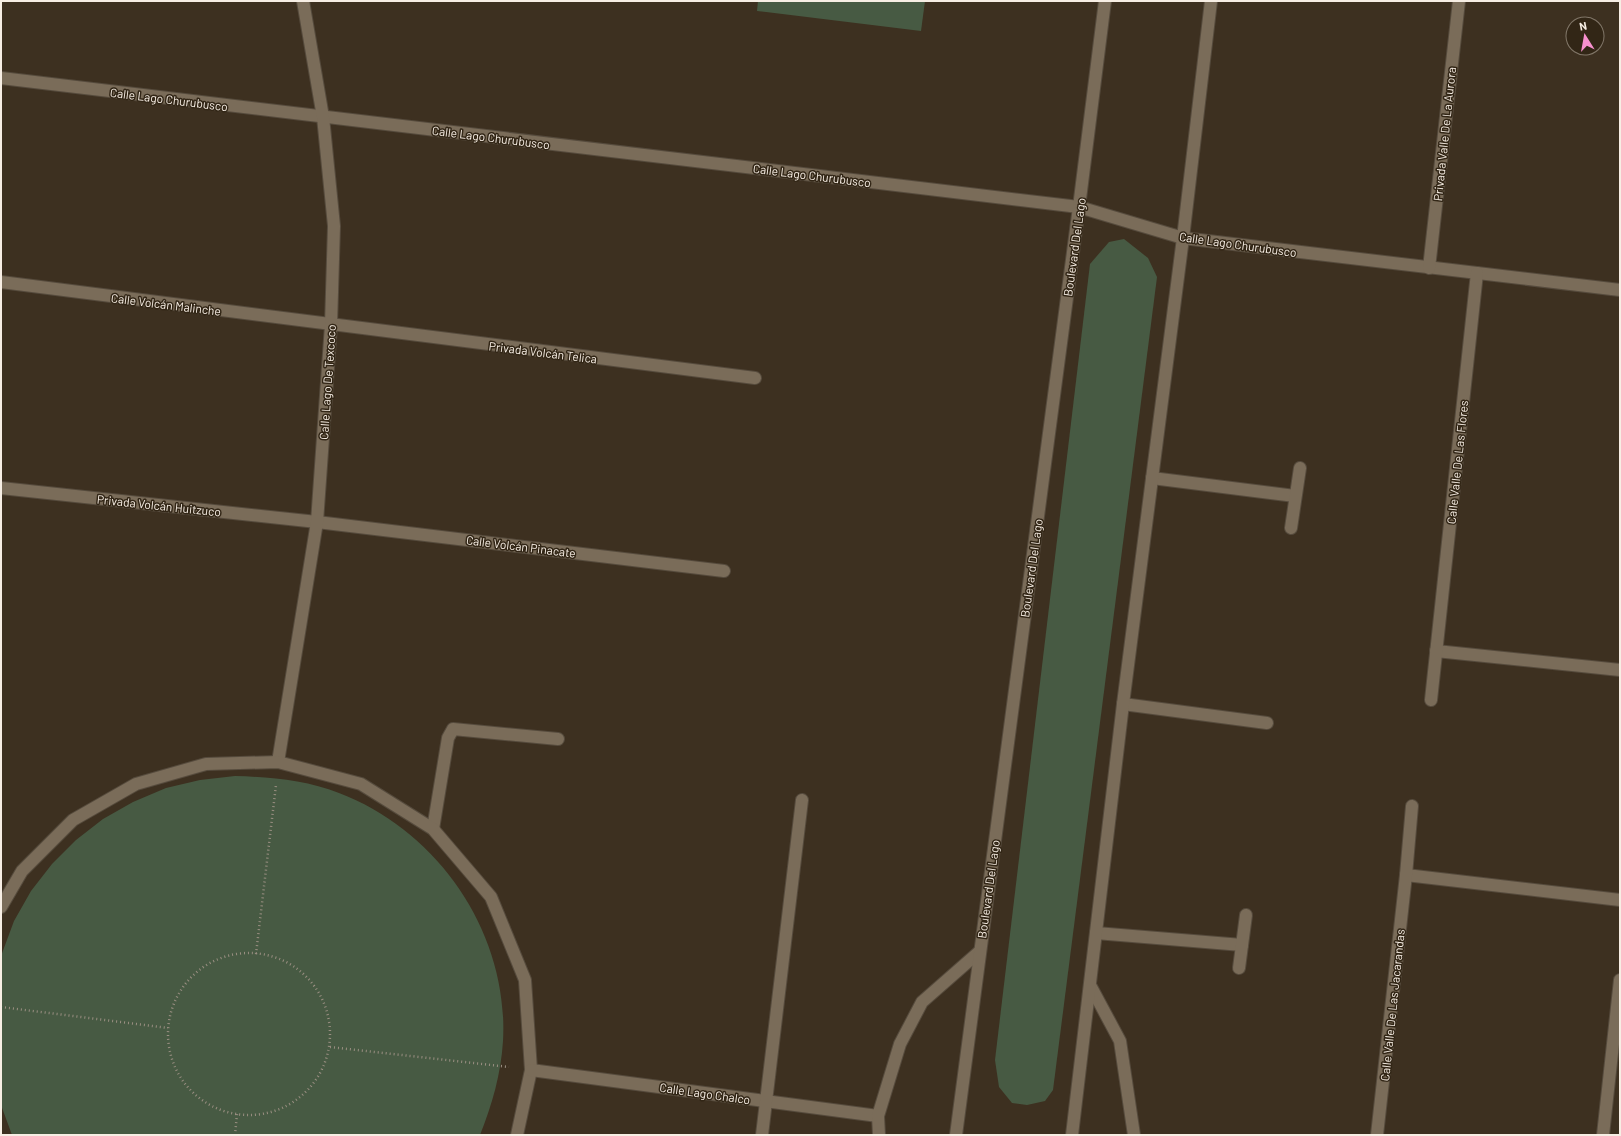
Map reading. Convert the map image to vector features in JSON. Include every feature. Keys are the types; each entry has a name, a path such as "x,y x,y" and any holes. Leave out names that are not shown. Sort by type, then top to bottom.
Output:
{"street":[{"name":"Calle Lago De Texcoco","path":"278,762 317,522 332,326 334,226 323,117 303,1"},
{"name":"Boulevard Del Lago","path":"956,1135 1105,1"},
{"path":"1072,1135 1123,704 1183,238 1211,1"},
{"name":"Privada Valle De La Aurora","path":"1429,268 1459,1"},
{"name":"Calle Lago Churubusco","path":"1,78 1079,207 1183,238 1620,290"},
{"name":"Calle Valle De Las Flores","path":"1431,700 1477,273"},
{"name":"Calle Volcán Malinche","path":"1,282 332,326"},
{"name":"Privada Volcán Telica","path":"332,326 755,378"},
{"path":"1291,528 1300,468"},
{"path":"1152,478 1295,496"},
{"name":"Privada Volcán Huitzuco","path":"1,488 317,522"},
{"name":"Calle Volcán Pinacate","path":"317,522 724,571"},
{"path":"1436,651 1620,670"},
{"path":"1123,704 1267,723"},
{"path":"433,829 448,738 453,729 558,739"},
{"path":"1,907 22,871 74,820 136,784 206,764 278,762 361,784 433,829 491,897 525,980 531,1070 517,1135"},
{"path":"762,1135 802,800"},
{"name":"Calle Valle De Las Jacarandas","path":"1378,1135 1412,806"},
{"path":"1406,874 1620,900"},
{"path":"1239,968 1246,915"},
{"path":"1096,933 1242,945"},
{"path":"879,1135 878,1116 900,1044 922,1002 979,952"},
{"path":"1603,1135 1620,980"},
{"path":"1090,984 1120,1041 1134,1135"},
{"name":"Calle Lago Chalco","path":"531,1070 878,1116"}],"path":[{"path":"256,954 278,762"},
{"path":"247,953 256,954 267,954 287,962 304,973 317,989 327,1007 331,1027 330,1047 322,1071 315,1082 301,1097 285,1107 267,1114 247,1116 227,1113 210,1105 193,1094 181,1079 172,1063 168,1044 168,1028 172,1007 180,990 192,976 207,964 226,956 247,953"},
{"path":"1,1007 168,1028"},
{"path":"330,1047 531,1070"},
{"path":"235,1135 238,1114"}],"green space":[{"path":"758,1 925,1 921,31 757,11"},
{"path":"1124,239 1148,258 1157,277 1053,1090 1045,1101 1027,1105 1012,1103 999,1087 995,1060 1090,264 1109,242"},
{"path":"235,776 275,778 314,785 339,793 375,810 408,833 436,860 461,891 480,926 494,962 502,1001 502,1053 492,1101 480,1135 12,1135 1,1105 1,956 14,921 31,891 52,864 76,840 103,819 133,802 166,788 200,780"}]}
